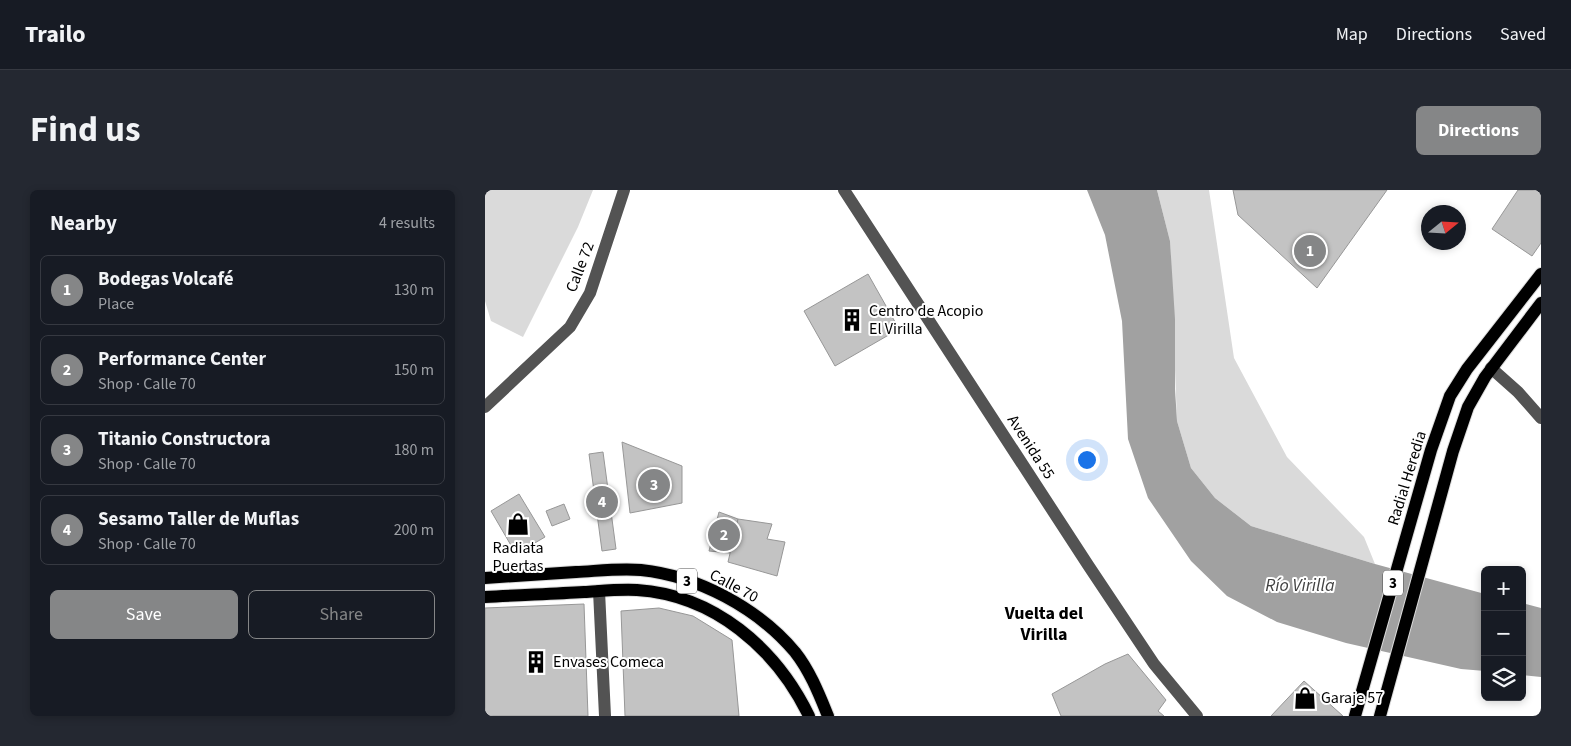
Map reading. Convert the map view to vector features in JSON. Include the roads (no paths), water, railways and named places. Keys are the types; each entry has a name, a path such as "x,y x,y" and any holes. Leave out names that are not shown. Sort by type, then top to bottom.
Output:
{"main road":[{"name":"Radial Heredia","path":"1355,716 1431,450 1450,396 1463,376 1541,274"},
{"name":"3","path":"1380,716 1453,451 1469,407 1491,368 1541,303"},
{"name":"Calle 70","path":"485,578 599,570 640,570 669,575 710,589 741,604 766,624 795,653 816,688 828,716"},
{"name":"Calle 70","path":"485,597 636,590 668,594 705,607 736,626 768,655 785,674 809,716"}],"street":[{"name":"Calle 72","path":"485,407 570,326 590,293 624,190"},
{"name":"Avenida 55","path":"844,190 1088,565 1149,655 1197,716"},
{"path":"1491,368 1518,392 1541,418"},
{"path":"599,591 605,716"}],"water":[{"name":"Río Virilla","path":"1087,190 1157,190 1170,241 1175,319 1177,421 1191,468 1215,498 1251,526 1375,564 1481,593 1481,671 1461,669 1346,643 1277,622 1227,596 1191,561 1148,498 1128,439 1122,321 1105,235"},
{"path":"1526,604 1541,608 1541,677 1526,675"}],"place":[{"name":"Bodegas Volcafé","path":"1310,251"},
{"name":"Centro de Acopio El Virilla","path":"852,320"},
{"name":"Titanio Constructora","path":"654,485"},
{"name":"Sesamo Taller de Muflas","path":"602,502"},
{"name":"Radiata Puertas","path":"518,524"},
{"name":"Performance Center","path":"724,535"},
{"name":"Envases Comeca","path":"536,662"},
{"name":"Garaje 57","path":"1305,698"}],"district":[{"name":"Vuelta del Virilla","path":"1044,623"}]}
